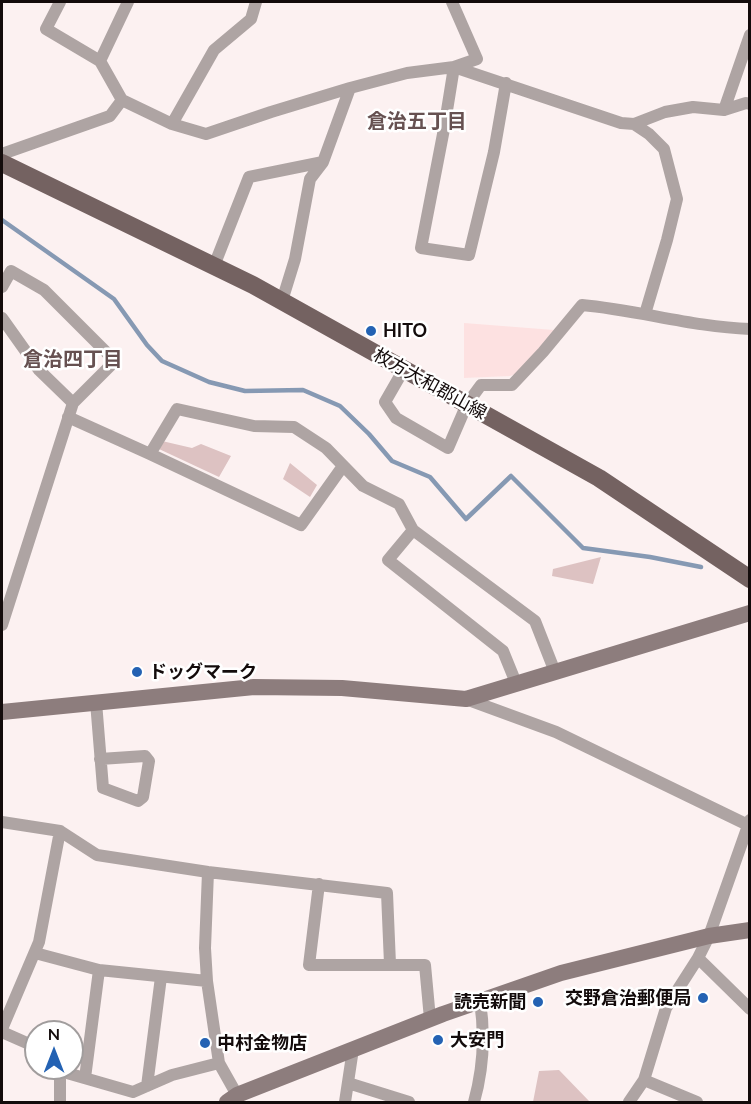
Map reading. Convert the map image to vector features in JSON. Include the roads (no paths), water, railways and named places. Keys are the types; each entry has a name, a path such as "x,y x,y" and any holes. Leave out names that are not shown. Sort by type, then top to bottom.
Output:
{"main road":[{"name":"枚方大和郡山線","path":"2,163 282,301 599,478 750,579"}],"street":[{"path":"60,2 46,29 100,61 122,100 172,124 206,134 351,88 408,73 454,67 477,59 452,2"},
{"path":"100,61 128,2"},
{"path":"172,124 214,50 250,19 256,2"},
{"path":"724,110 750,35"},
{"path":"454,67 421,249 469,255 494,152 506,83"},
{"path":"454,67 621,123 634,124 665,112 693,107 724,110 746,103 750,104"},
{"path":"282,301 295,259 310,179 323,162 351,88"},
{"path":"2,154 110,116 122,100"},
{"path":"634,124 649,134 664,149 677,199 645,314"},
{"path":"214,266 249,177 323,162"},
{"path":"2,287 10,271 44,290 115,361 73,404 2,625"},
{"path":"404,369 385,402 396,418 448,448 467,404 480,385 512,385 582,305 672,320 750,329"},
{"path":"2,318 39,370 73,404"},
{"path":"150,454 177,409 254,426 294,427 326,448 363,486 399,504 413,530 535,621 555,672"},
{"path":"68,417 301,525 343,466"},
{"path":"413,530 388,560 503,651 516,683"},
{"path":"466,699 750,613"},
{"path":"2,712 254,687 342,688 466,699 556,732 749,823 710,936 666,1008 644,1080 629,1102"},
{"path":"96,702 100,759 103,788 138,801 143,797 149,761 145,756 100,759"},
{"path":"2,822 60,831 97,855 208,872 387,893 390,964"},
{"path":"24,1041 2,1031 39,942 60,831"},
{"path":"208,872 205,948 207,981 219,1063 232,1099 430,1018 561,974 710,936 750,930"},
{"path":"319,884 309,964 424,965 430,1018"},
{"path":"35,953 99,970 207,981"},
{"path":"698,958 750,1009"},
{"path":"99,970 84,1078 133,1092 172,1075 219,1063"},
{"path":"147,1086 160,976"},
{"path":"474,1102 480,1081 483,1019 480,1001"},
{"path":"345,1102 353,1049"},
{"path":"59,1080 60,1102"},
{"path":"644,1080 697,1102"},
{"path":"348,1083 409,1102"}],"waterway":[{"path":"2,220 114,299 147,345 162,361 209,382 245,391 303,390 340,406 369,434 392,461 430,477 466,519 511,476 583,548 701,567"}],"place":[{"name":"HITO","path":"371,331"},
{"name":"ドッグマーク","path":"137,672"},
{"name":"交野倉治郵便局","path":"703,998"},
{"name":"読売新聞","path":"538,1002"},
{"name":"大安門","path":"438,1040"},
{"name":"中村金物店","path":"205,1043"}],"district":[{"name":"倉治五丁目","path":"417,122"},
{"name":"倉治四丁目","path":"73,360"}]}
